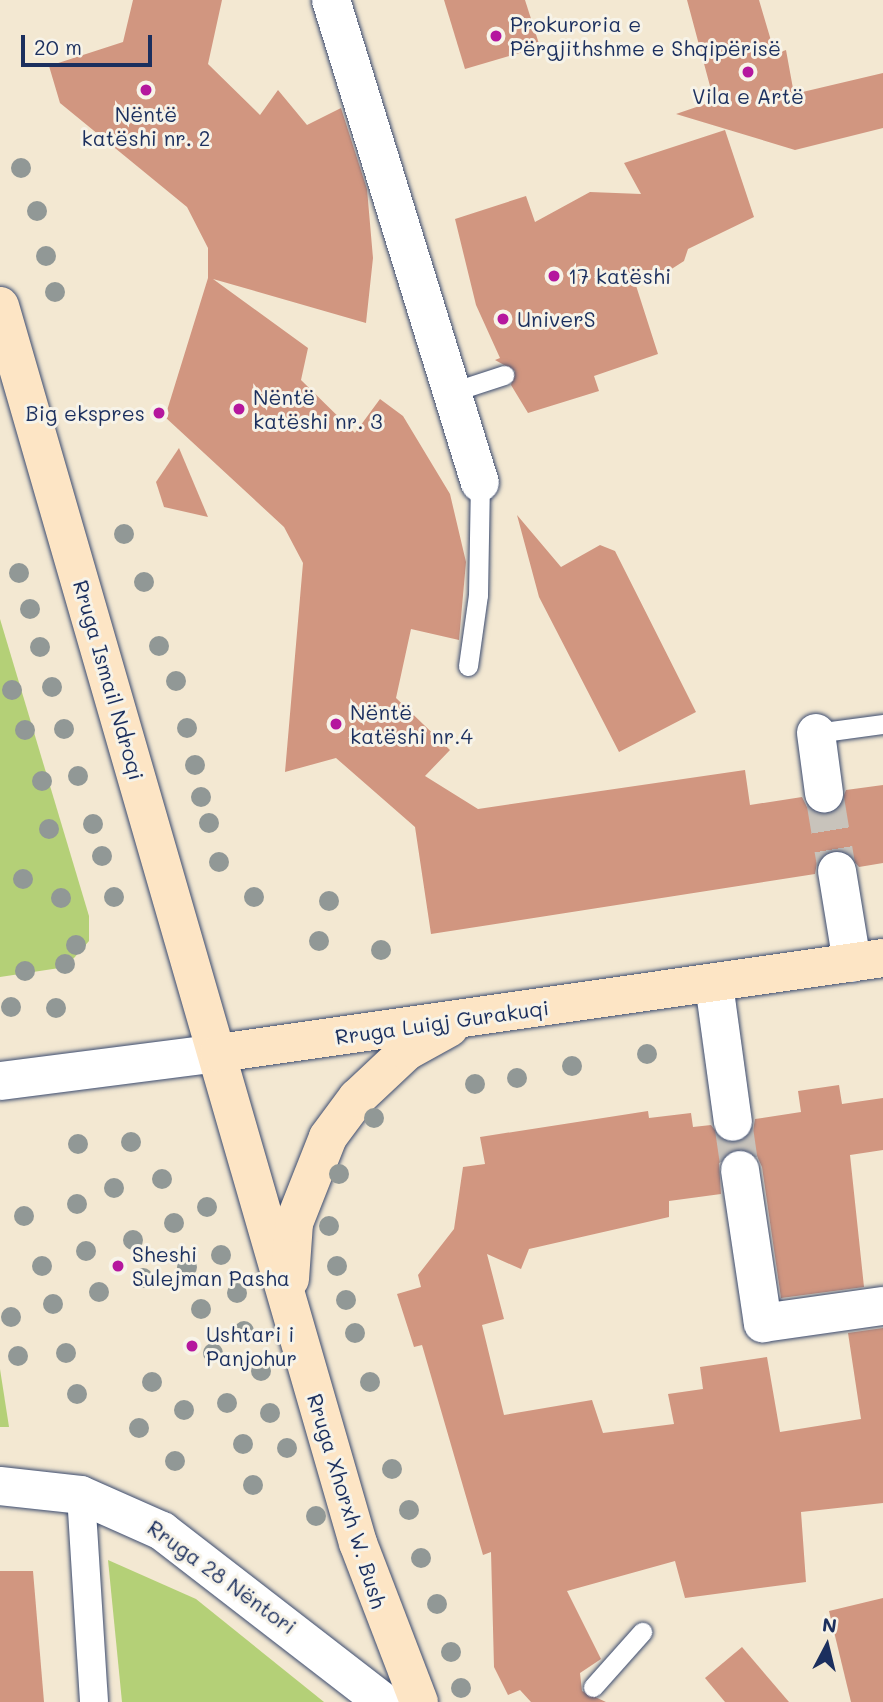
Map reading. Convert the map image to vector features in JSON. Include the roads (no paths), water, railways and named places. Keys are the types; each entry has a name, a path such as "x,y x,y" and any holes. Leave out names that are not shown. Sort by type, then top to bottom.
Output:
{"main road":[{"name":"Rruga Ismail Ndroqi","path":"0,306 219,1054"},
{"name":"Rruga Luigj Gurakuqi","path":"219,1054 868,961"},
{"path":"290,1315 294,1223 328,1137 357,1098 407,1051 467,1019"},
{"name":"Rruga Xhorxh W. Bush","path":"219,1054 290,1315 358,1543 419,1702"}],"street":[{"path":"331,0 480,483"},
{"path":"816,733 824,793"},
{"path":"837,871 868,961"},
{"path":"713,984 733,1122"},
{"name":"Rruga Luigj Gurakuqi","path":"0,1081 219,1054"},
{"path":"740,1170 763,1323 883,1306"},
{"name":"Rruga 28 Nëntori","path":"0,1486 81,1495 125,1510 197,1555 383,1702"},
{"path":"81,1495 93,1702"}],"lane":[{"path":"452,392 504,375"},
{"path":"467,666 478,595 480,483"},
{"path":"816,733 883,724"},
{"path":"593,1687 642,1632"}],"tunnel":[{"path":"824,793 837,871"},
{"path":"733,1122 740,1170"}],"place":[{"name":"Prokuroria e Përgjithshme e Shqipërisë","path":"496,36"},
{"name":"Vila e Artë","path":"748,72"},
{"name":"Nëntë katëshi nr. 2","path":"146,90"},
{"name":"17 katëshi","path":"554,276"},
{"name":"UniverS","path":"503,319"},
{"name":"Nëntë katëshi nr. 3","path":"239,409"},
{"name":"Big ekspres","path":"159,413"},
{"name":"Nëntë katëshi nr.4","path":"336,724"},
{"name":"Sheshi Sulejman Pasha","path":"118,1266"},
{"name":"Ushtari i Panjohur","path":"192,1346"}]}
